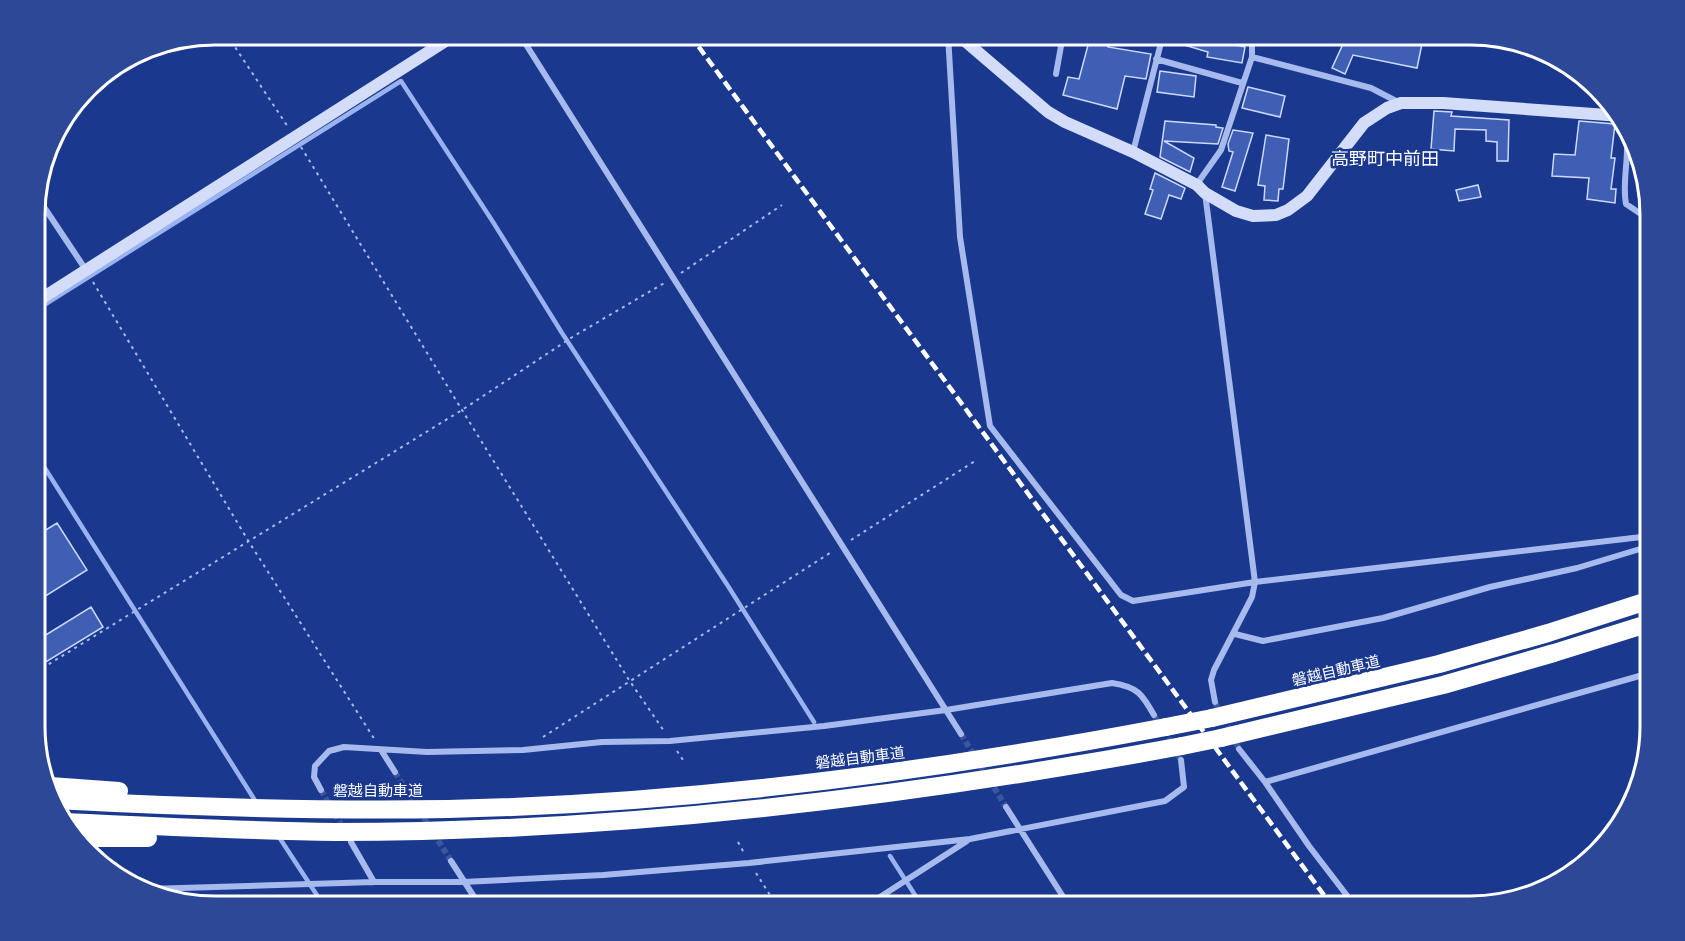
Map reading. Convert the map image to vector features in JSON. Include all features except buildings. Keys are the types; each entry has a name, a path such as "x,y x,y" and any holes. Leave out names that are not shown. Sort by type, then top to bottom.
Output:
{"highway":[{"name":"磐越自動車道","path":"61,794 324,810 449,809 764,788 1067,746 1160,721 1439,664 1548,633 1640,603"},
{"path":"87,833 294,831 344,837 551,825 768,808 971,783 1181,753 1221,738 1443,685 1640,626"}],"street":[{"path":"45,296 438,45"},
{"path":"527,45 961,734"},
{"path":"949,45 960,237 990,426 1121,595 1133,601 1255,582 1640,537"},
{"path":"971,45 1048,112 1065,122 1133,152 1201,189 1222,204 1253,216 1276,215 1288,210 1307,196 1364,123 1387,108 1401,103 1443,103 1607,115"},
{"path":"1056,74 1061,45"},
{"path":"1133,152 1160,45"},
{"path":"1214,710 1211,680 1214,670 1235,634 1252,597 1255,582 1201,189 1221,150 1252,57 1252,45"},
{"path":"1252,57 1371,88 1401,103"},
{"path":"1156,59 1242,83"},
{"path":"1628,154 1623,189 1626,204 1640,213"},
{"path":"45,209 86,271"},
{"path":"1235,634 1263,641 1383,618 1490,587 1577,568 1640,549"},
{"path":"1265,782 1640,677"},
{"path":"321,790 314,777 315,766 329,751 344,747 427,752 523,750 602,742 670,741 812,728 946,710 1112,683 1128,685 1142,694 1160,721"},
{"path":"1239,749 1347,896"},
{"path":"381,750 395,772"},
{"path":"166,888 374,882 463,882 603,875 749,863 970,839 1165,801 1184,787 1181,753"},
{"path":"1006,807 1063,896"},
{"path":"344,837 374,882"},
{"path":"882,896 970,839"},
{"path":"451,861 473,896"}],"path":[{"path":"234,45 295,137"},
{"path":"306,155 629,680 670,741"},
{"path":"96,288 249,542 381,750"},
{"path":"45,667 462,410 574,336"},
{"path":"523,750 629,680 975,461"},
{"path":"738,842 770,896"}],"waterway":[{"path":"45,304 401,81 814,722"},
{"path":"45,468 256,802"},
{"path":"279,837 317,896"},
{"path":"890,856 916,896"}],"tunnel":[{"path":"1215,702 1239,749"},
{"path":"1154,715 1181,760"},
{"path":"961,734 1006,807"},
{"path":"395,772 451,861"},
{"path":"321,790 343,828"}],"railway":[{"path":"697,45 1325,896"}],"district":[{"name":"高野町中前田","path":"1385,159"}]}
